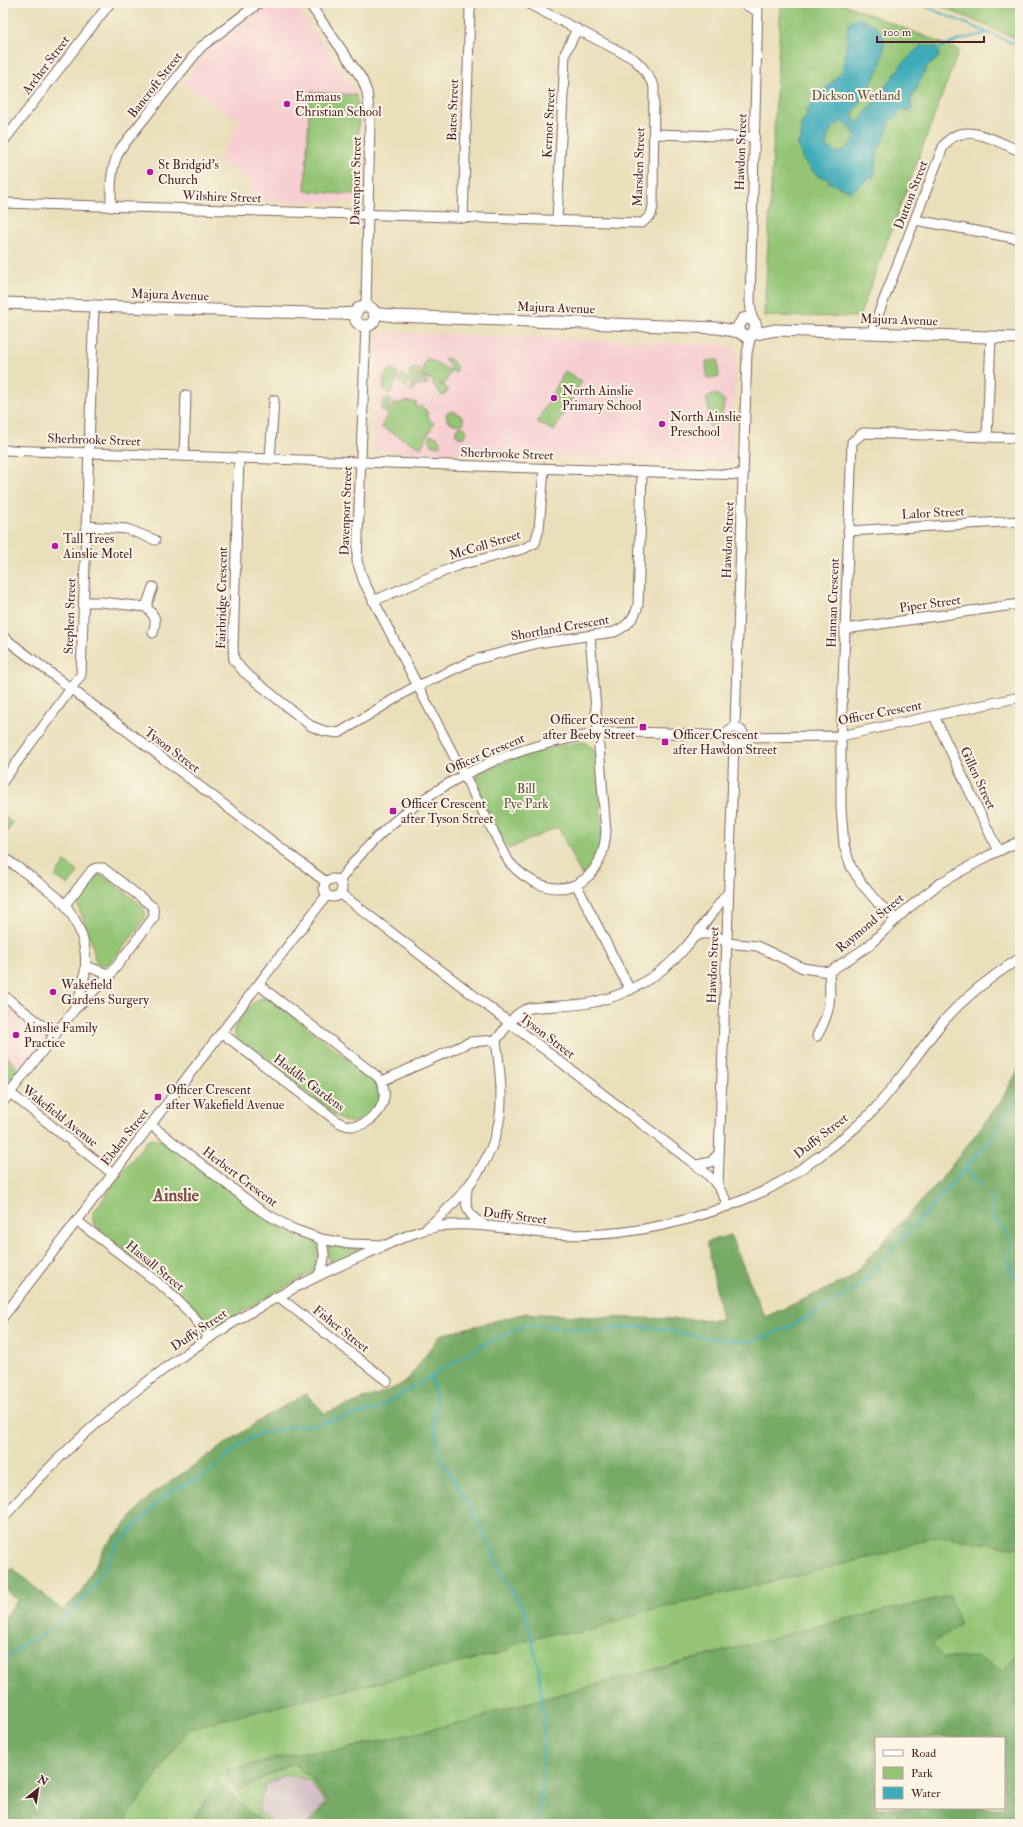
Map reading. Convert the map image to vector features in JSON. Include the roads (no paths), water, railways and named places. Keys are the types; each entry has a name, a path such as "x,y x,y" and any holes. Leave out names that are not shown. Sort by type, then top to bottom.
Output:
{"main road":[{"name":"Majura Avenue","path":"3,303 718,328 747,327 776,330 1020,338"}],"street":[{"name":"Archer Street","path":"3,142 110,3"},
{"name":"Bancroft Street","path":"111,207 113,167 115,158 121,148 201,47 259,3"},
{"name":"Davenport Street","path":"309,3 362,79 367,92 370,119 366,316 357,561 364,582 509,862 520,874 537,884 557,888 577,886"},
{"name":"Bates Street","path":"462,218 470,9 472,3"},
{"name":"Marsden Street","path":"368,215 642,223 651,215 653,206 654,86 643,68 634,59 527,3"},
{"path":"742,3 758,7"},
{"name":"Hawdon Street","path":"735,727 747,327 750,301 758,7"},
{"name":"Kernot Street","path":"557,221 566,54 577,29"},
{"name":"Dutton Street","path":"871,333 947,140 962,132 978,134 1020,151"},
{"path":"654,134 754,137"},
{"name":"Wilshire Street","path":"3,203 368,215"},
{"path":"915,220 1020,239"},
{"name":"Stephen Street","path":"3,781 72,690 81,675 94,306"},
{"path":"987,437 990,337"},
{"path":"184,456 186,395"},
{"path":"270,459 274,400"},
{"name":"Hannan Crescent","path":"896,919 878,903 862,884 852,867 844,845 840,808 841,736 852,442 864,433 1020,438"},
{"name":"Sherbrooke Street","path":"3,450 743,475"},
{"name":"Fairbridge Crescent","path":"239,458 233,646 234,660 244,672 311,726 324,731 339,733 417,686"},
{"name":"McColl Street","path":"374,601 459,565 523,549 535,543 539,529 544,468"},
{"name":"Shortland Crescent","path":"417,686 474,660 538,643 590,636 614,632 622,629 632,619 638,606 642,472"},
{"name":"Lalor Street","path":"848,531 1020,521"},
{"path":"86,526 127,529 155,540"},
{"path":"146,607 153,587"},
{"path":"84,602 101,602 146,607 155,619 156,623 153,633"},
{"name":"Piper Street","path":"845,630 1020,604"},
{"path":"590,636 606,832 605,849 598,865 577,886 630,990"},
{"name":"Tyson Street","path":"3,637 326,882"},
{"name":"Officer Crescent","path":"744,737 841,736 1020,698"},
{"name":"Gillen Street","path":"934,716 998,851"},
{"path":"735,727 741,730 744,737 741,744 734,746 728,743 725,736 729,729 735,727"},
{"name":"Officer Crescent","path":"339,881 372,842 410,808 462,772 521,751 550,743 598,734 645,733 725,736"},
{"name":"Hawdon Street","path":"718,1185 734,746"},
{"name":"Raymond Street","path":"829,972 866,947 896,919 940,883 998,851 1020,841"},
{"path":"3,857 65,905 78,926 85,947 86,966 83,988 74,1010"},
{"path":"3,1102 74,1010 110,975 154,917 153,907 103,868 96,868 92,870 65,905"},
{"path":"334,879 339,881 342,886 341,894 334,898 327,895 324,889 326,882 334,879"},
{"path":"427,1228 447,1211 467,1190 479,1173 488,1155 500,1116 501,1092 496,1040 516,1015 524,1009 540,1006 574,1006 595,1002 630,990 664,968 684,950 728,893"},
{"name":"Tyson Street","path":"341,894 509,1024 696,1165 718,1185 723,1192 728,1206"},
{"name":"Ebden Street","path":"3,1317 327,895"},
{"path":"694,937 701,934 712,934 727,943 757,946 803,968 829,972 831,999 827,1016 817,1036"},
{"name":"Duffy Street","path":"3,1518 58,1458 93,1425 159,1373 260,1306 319,1274 427,1228 449,1225 483,1224 554,1234 607,1233 668,1224 693,1218 728,1206 780,1182 824,1153 868,1115 907,1070 938,1028 959,1005 974,990 1020,958"},
{"path":"86,966 110,975"},
{"path":"259,985 373,1072 382,1082 470,1042 496,1040"},
{"path":"3,995 55,1035"},
{"name":"Hoddle Gardens","path":"222,1033 334,1120 347,1125 364,1124 377,1115 383,1102 384,1088 382,1082"},
{"name":"Wakefield Avenue","path":"10,1093 113,1174"},
{"name":"Herbert Crescent","path":"151,1125 276,1221 293,1230 321,1239 350,1244 388,1245"},
{"path":"696,1165 711,1162 719,1153"},
{"path":"467,1190 465,1199 467,1209 471,1216 483,1224"},
{"name":"Hassall Street","path":"77,1221 166,1290 191,1314 210,1338"},
{"path":"319,1274 325,1264 326,1256 321,1239"},
{"name":"Fisher Street","path":"279,1297 387,1381"}],"water":[{"path":"858,18 875,26 882,35 884,46 878,71 852,115 854,120 859,122 903,63 921,45 936,47 940,53 936,60 928,65 910,102 912,108 908,111 902,110 890,122 877,154 875,172 872,178 870,177 851,192 828,182 829,179 817,176 803,160 797,142 801,141 801,124 807,115 806,110 842,71 846,53 848,23","holes":["843,121 856,136 847,148 839,153 835,153 832,149 827,148 826,144 830,132"]}],"waterway":[{"path":"917,3 1020,46"},
{"path":"937,49 959,40 987,33"},
{"path":"34,1639 54,1627 77,1607 94,1585 117,1545 162,1498 172,1491 207,1474 250,1438 260,1434 294,1426 312,1425 375,1410 488,1342 520,1327 537,1325 592,1331 631,1327 650,1327 695,1336 743,1342 760,1339 790,1326 832,1304 860,1285 932,1206 995,1134 1020,1093"},
{"path":"966,1169 981,1186"},
{"path":"988,1194 993,1201 991,1215 1010,1238 1009,1267 1020,1286"},
{"path":"432,1377 433,1388 436,1395 434,1423 441,1459 479,1522 503,1577 524,1610 531,1635 539,1670 544,1727 540,1809 537,1824"},
{"path":"3,1662 23,1644 31,1640"}],"place":[{"name":"Emmaus Christian School","path":"287,104"},
{"name":"St Bridgid's Church","path":"150,172"},
{"name":"North Ainslie Primary School","path":"554,398"},
{"name":"North Ainslie Preschool","path":"662,424"},
{"name":"Tall Trees Ainslie Motel","path":"55,546"},
{"name":"Officer Crescent after Beeby Street","path":"643,727"},
{"name":"Officer Crescent after Hawdon Street","path":"665,742"},
{"name":"Officer Crescent after Tyson Street","path":"393,811"},
{"name":"Wakefield Gardens Surgery","path":"53,992"},
{"name":"Ainslie Family Practice","path":"16,1035"},
{"name":"Officer Crescent after Wakefield Avenue","path":"158,1097"}],"district":[{"name":"Ainslie","path":"176,1195"}],"park label":[{"name":"Dickson Wetland","path":"856,96"},
{"name":"Bill Pye Park","path":"526,796"}]}
